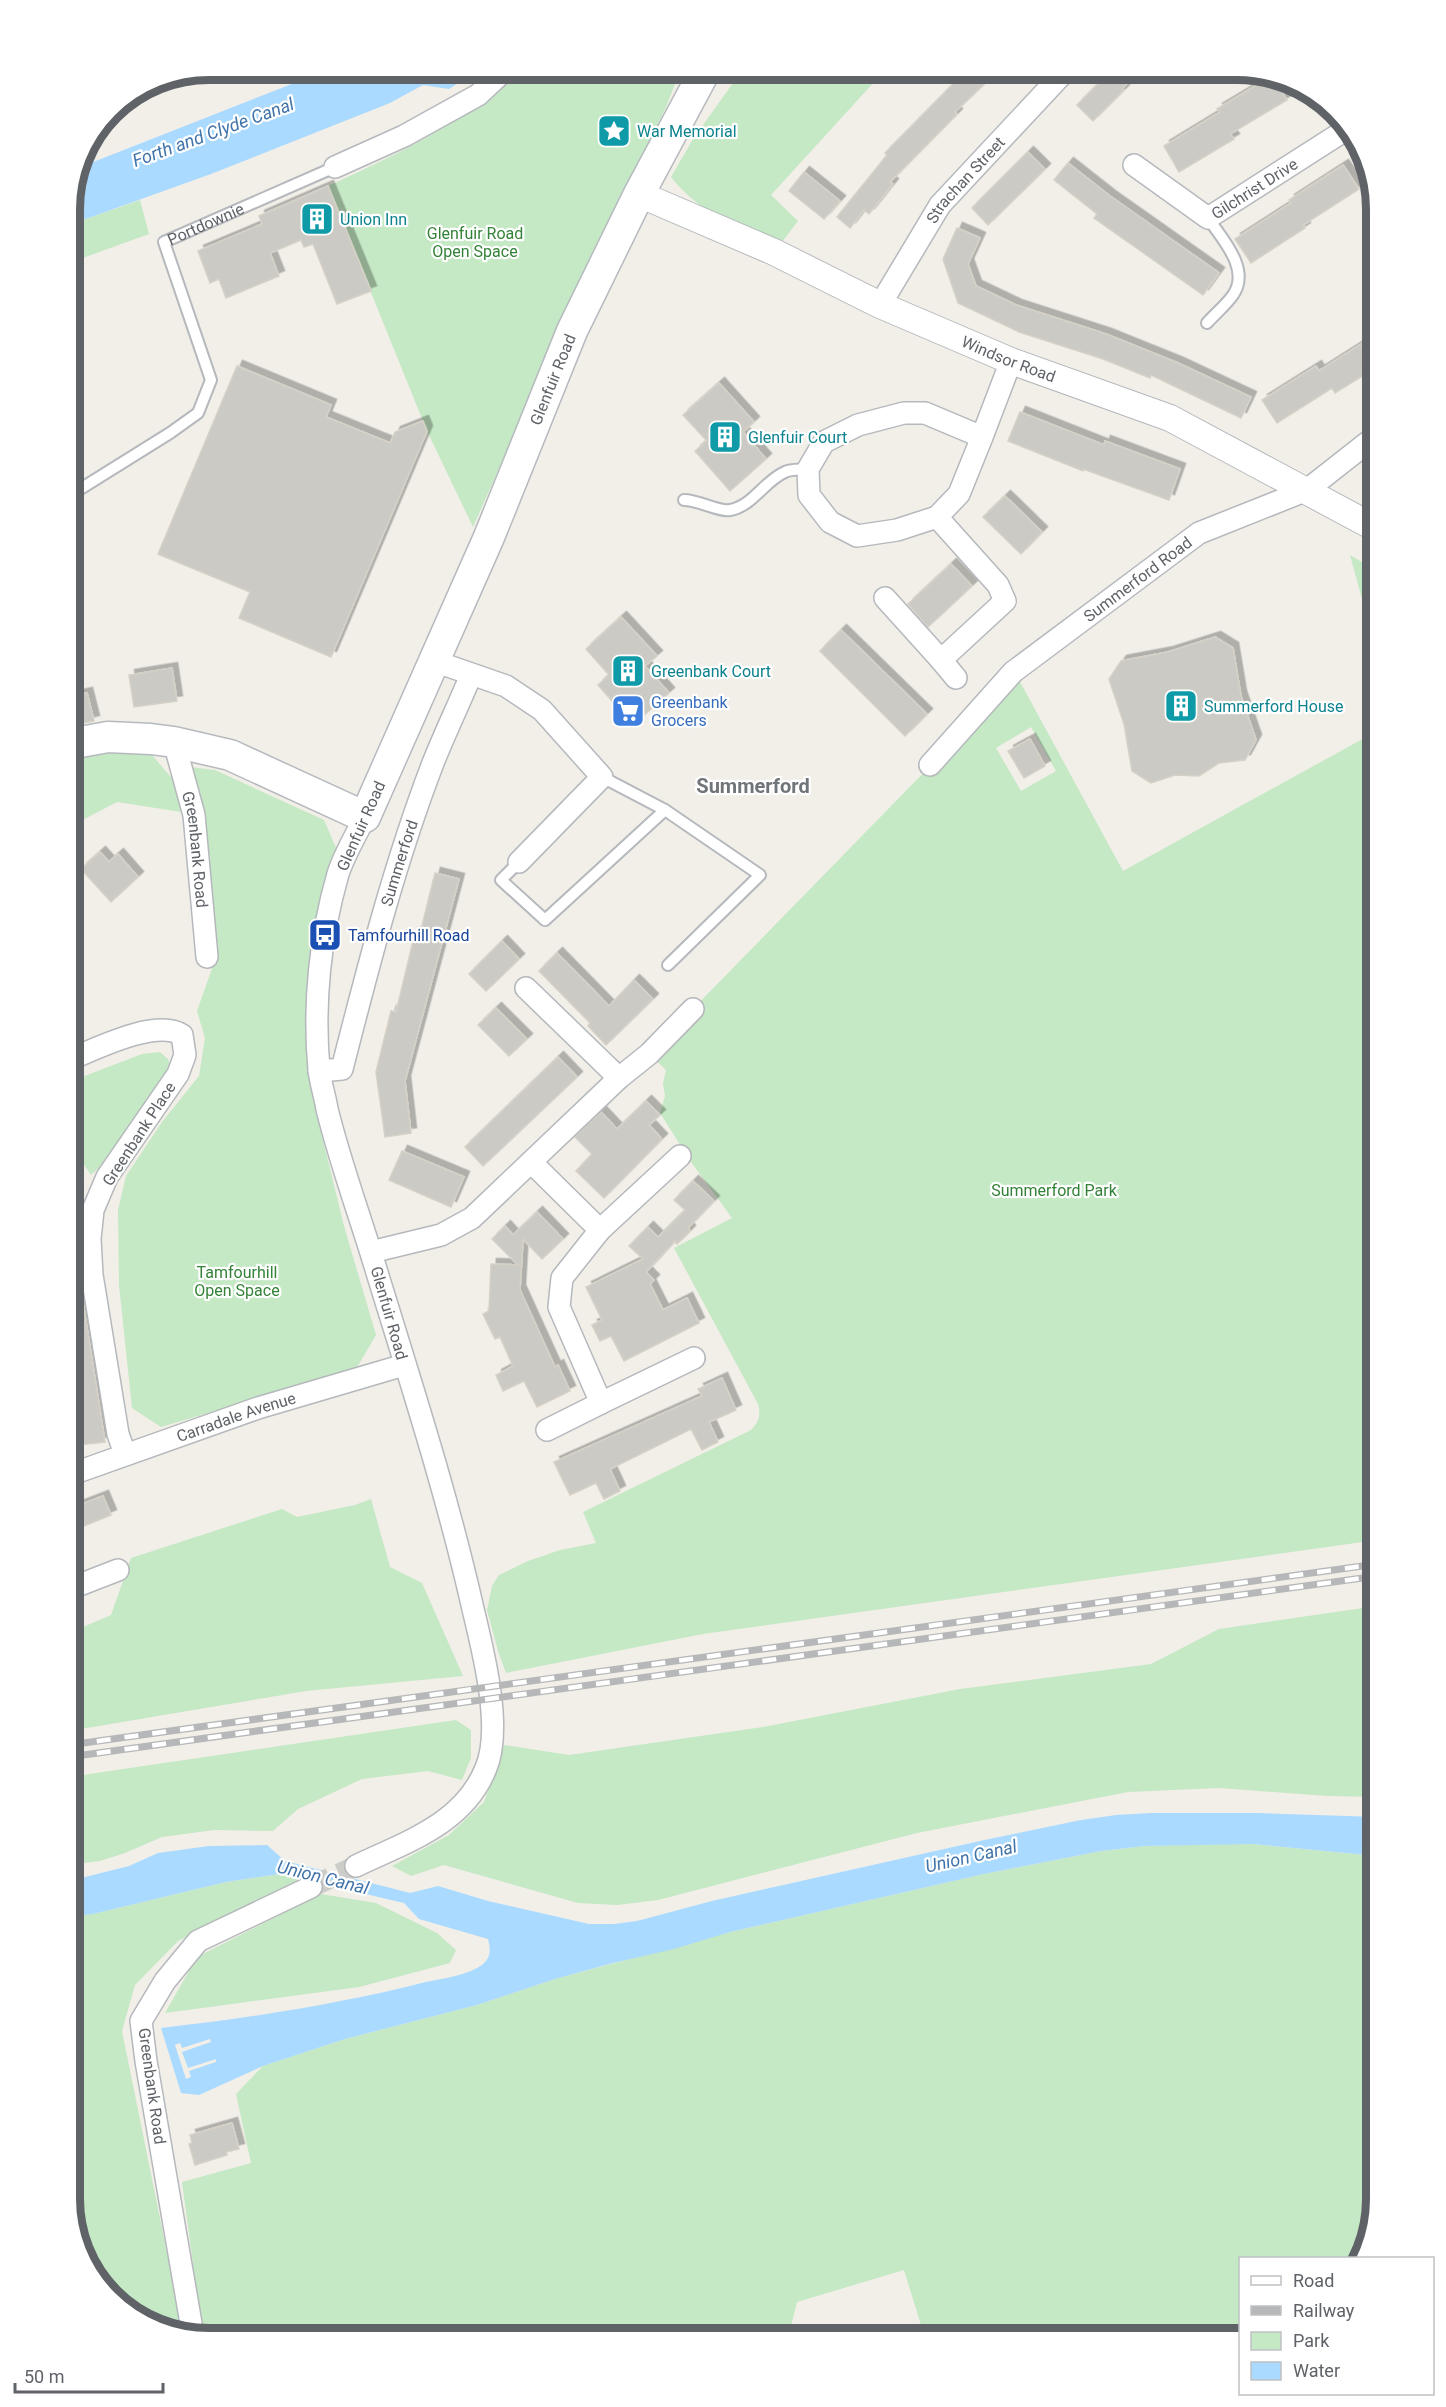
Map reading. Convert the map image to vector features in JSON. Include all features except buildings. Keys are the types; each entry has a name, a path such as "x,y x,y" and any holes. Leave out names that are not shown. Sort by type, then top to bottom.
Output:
{"main road":[{"name":"Glenfuir Road","path":"365,817 489,537 572,331 639,194 700,80"},
{"path":"80,742 108,737 174,742 230,755 365,817"}],"street":[{"name":"Portdownie","path":"334,167 404,136 478,95 494,80"},
{"name":"Strachan Street","path":"880,305 940,206 1057,80"},
{"name":"Gilchrist Drive","path":"1134,165 1208,218 1342,132"},
{"name":"Windsor Road","path":"639,194 774,252 880,305 1011,361 1170,418 1366,523"},
{"path":"982,437 925,413 904,413 858,425 824,442 808,469 809,495 830,522 857,536 897,530 937,517 959,494 982,437 1011,361"},
{"name":"Summerford Road","path":"930,765 1013,672 1199,533 1308,490 1366,444"},
{"path":"937,517 998,585 1005,601 941,660"},
{"path":"885,598 956,678"},
{"path":"434,661 506,686 542,710 602,777 519,862"},
{"name":"Summerford","path":"319,1071 342,1069 401,858 433,764 471,675"},
{"name":"Greenbank Road","path":"174,742 194,815 207,957"},
{"name":"Glenfuir Road","path":"356,1866 433,1830 455,1813 470,1798 486,1770 493,1736 487,1678 464,1567 371,1252 336,1148 319,1071 318,993 326,927 339,872 365,817"},
{"path":"526,988 620,1078"},
{"path":"371,1252 441,1235 472,1218 620,1078 649,1054 693,1009"},
{"name":"Greenbank Place","path":"80,1056 123,1038 148,1032 174,1030 182,1035 185,1054 178,1074 107,1177 93,1210 90,1239 92,1275 117,1434 125,1454"},
{"path":"601,1403 559,1307 562,1278 600,1230 680,1156"},
{"path":"531,1162 600,1230"},
{"path":"547,1430 694,1358"},
{"name":"Carradale Avenue","path":"80,1471 258,1408 404,1365"},
{"path":"80,1585 117,1570"},
{"name":"Greenbank Road","path":"191,2326 141,2021 165,1981 198,1941 311,1887"}],"lane":[{"name":"Portdownie","path":"80,490 170,434 198,413 211,380 164,242 334,167"},
{"path":"1207,323 1234,293 1239,274 1234,258 1208,218"},
{"path":"684,500 696,500 728,511 746,504 786,471 808,469"},
{"path":"602,777 664,810 759,875 668,965"},
{"path":"519,862 501,880 545,920 664,810"}],"green space":[{"name":"Glenfuir Road Open Space","path":"506,80 677,80 578,291 473,527 427,431 328,186 429,136"},
{"path":"735,80 876,80 771,195 798,221 779,246 707,210 682,190 671,177 693,139"},
{"path":"140,200 149,234 80,259 80,221"},
{"path":"1350,555 1366,564 1366,614"},
{"name":"Summerford Park","path":"1019,680 1123,871 1366,737 1366,1542 703,1634 506,1673 487,1610 492,1586 499,1575 528,1561 560,1550 596,1543 583,1512 751,1430 759,1418 758,1404 674,1248 732,1218 691,1162 660,1113 665,1096 663,1083 666,1070 649,1054 937,759","holes":["1031,727 1056,771 1021,791 996,748"]},
{"path":"121,747 152,755 175,782 188,813 117,802 80,821 80,751"},
{"name":"Tamfourhill Open Space","path":"190,767 215,770 324,820 340,857 309,976 312,1095 344,1226 376,1335 356,1369 161,1427 132,1408 119,1285 118,1210 126,1176 162,1122 199,1076 205,1038 197,1011 214,963"},
{"path":"160,1052 168,1059 171,1069 116,1152 91,1175 80,1159 82,1077 142,1054"},
{"path":"371,1499 390,1567 422,1583 463,1676 306,1691 80,1729 80,1628 111,1615 131,1558 282,1509 297,1517 355,1505"},
{"path":"1366,1608 1366,1797 1219,1788 1128,1792 917,1833 658,1900 617,1905 578,1903 444,1865 411,1876 392,1866 449,1835 484,1802 504,1745 569,1755 763,1727 960,1689 1151,1664 1219,1629"},
{"path":"456,1720 471,1730 471,1758 462,1780 428,1771 362,1779 298,1809 273,1831 214,1830 162,1837 125,1853 100,1861 80,1864 80,1775"},
{"path":"1253,1844 1366,1855 1366,2199 1362,2232 1352,2257 1239,2257 1239,2328 922,2328 904,2270 797,2302 791,2328 202,2327 182,2182 251,2163 236,2094 263,2066 345,2039 477,2005 555,1979 730,1932 984,1874 1101,1851 1145,1846"},
{"path":"280,1874 302,1879 178,1941 135,1985 122,2031 182,2325 167,2321 137,2306 111,2284 93,2256 82,2224 80,2207 80,1916 226,1882"},
{"path":"321,1894 376,1903 437,1933 456,1950 450,1963 359,1987 165,2013 197,1957"}],"water":[{"name":"Forth and Clyde Canal","path":"302,80 463,80 449,89 423,85 390,103 211,174 80,221 81,191 87,164"},
{"name":"Union Canal","path":"1258,1813 1366,1817 1366,1855 1253,1844 1145,1846 1101,1851 984,1874 730,1932 674,1949 555,1979 477,2005 345,2039 263,2066 199,2095 181,2093 161,2028 294,2010 458,1975 481,1966 486,1961 490,1951 488,1939 419,1919 404,1903 280,1874 226,1882 80,1916 80,1878 129,1866 158,1853 209,1846 267,1845 285,1861 410,1893 438,1886 488,1901 589,1924 614,1924 637,1921 712,1901 980,1841 1116,1815"}],"pier":[{"path":"210,2039 211,2042 182,2052 188,2068 216,2059 216,2062 189,2071 191,2077 186,2079 175,2045 180,2043 182,2048"}],"tunnel":[{"path":"311,1887 356,1866"}],"railway":[{"path":"80,1743 1366,1566"},
{"path":"80,1755 1366,1578"}],"place":[{"name":"War Memorial","path":"614,131"},
{"name":"Union Inn","path":"317,219"},
{"name":"Glenfuir Court","path":"725,437"},
{"name":"Greenbank Court","path":"628,671"},
{"name":"Summerford House","path":"1181,706"},
{"name":"Greenbank Grocers","path":"628,711"},
{"name":"Tamfourhill Road","path":"325,935"}],"district":[{"name":"Summerford","path":"753,786"}]}
